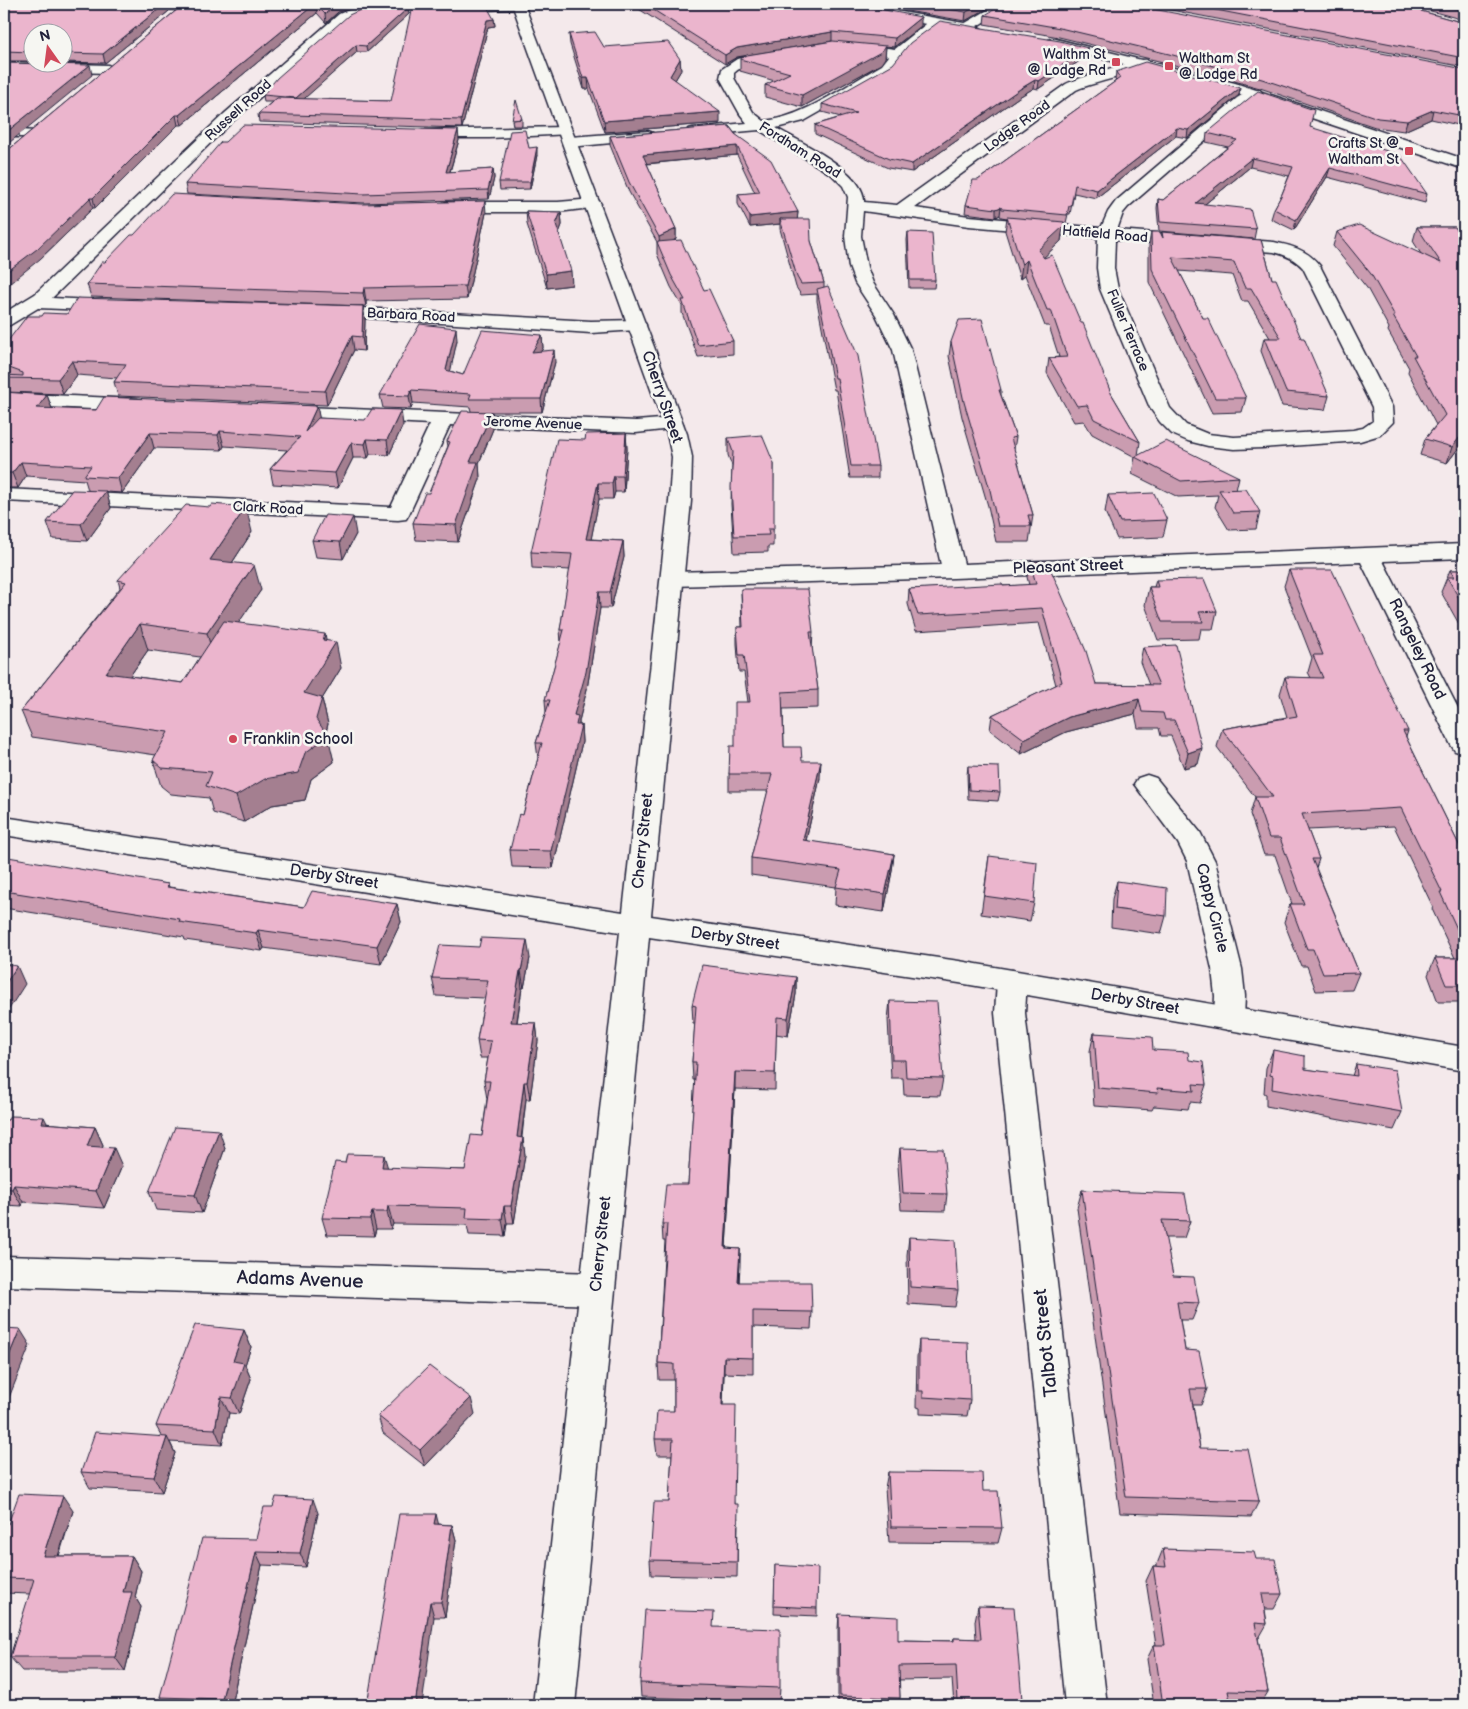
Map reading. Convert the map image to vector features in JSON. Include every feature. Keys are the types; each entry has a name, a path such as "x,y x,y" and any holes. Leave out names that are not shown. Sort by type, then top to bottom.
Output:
{"street":[{"path":"128,4 187,5"},
{"name":"Russell Road","path":"4,321 35,302 218,127 340,20 352,12 375,8 518,4"},
{"name":"Cherry Street","path":"518,4 679,440 682,466 672,579 634,924 554,1705"},
{"path":"839,4 991,32"},
{"path":"964,28 1007,4"},
{"path":"172,17 187,5"},
{"path":"1397,5 1420,12"},
{"path":"677,133 761,126 783,123 799,118 887,68 906,44 936,23"},
{"path":"1038,40 1142,62 1255,93 1464,164"},
{"path":"839,47 898,54"},
{"name":"Fordham Road","path":"791,53 742,62 727,72 727,78 747,114 761,126 842,175 854,191 856,206 853,236 858,267 864,283 885,316 902,350 954,571"},
{"path":"94,81 122,58"},
{"name":"Lodge Road","path":"901,210 1071,87 1089,78 1127,69 1142,62"},
{"path":"4,66 108,69"},
{"name":"Fuller Terrace","path":"1255,93 1242,101 1122,204 1111,218 1107,235 1106,273 1110,289 1160,408 1168,421 1187,434 1210,440 1227,442 1282,440"},
{"path":"17,146 45,122"},
{"path":"218,127 238,128"},
{"path":"4,133 31,134"},
{"path":"411,133 568,137 658,135"},
{"path":"1415,146 1464,155"},
{"path":"144,198 162,200"},
{"path":"429,208 593,204"},
{"name":"Hatfield Road","path":"856,206 901,210 963,220 1107,235 1276,248 1297,254 1309,263 1380,403 1384,418 1376,428 1360,434 1282,440"},
{"path":"35,302 127,306"},
{"name":"Barbara Road","path":"315,311 419,315 591,327 637,325"},
{"path":"4,399 154,406"},
{"name":"Jerome Avenue","path":"263,411 636,427 673,424"},
{"name":"Clark Road","path":"4,495 398,514 443,419"},
{"name":"Pleasant Street","path":"672,579 954,571 1464,551"},
{"name":"Rangeley Road","path":"1369,555 1462,735"},
{"name":"Cappy Circle","path":"1147,784 1190,839 1201,860 1227,969 1230,1018"},
{"name":"Derby Street","path":"4,826 634,924 1012,980 1464,1059"},
{"name":"Talbot Street","path":"1012,980 1010,1013 1086,1705"},
{"name":"Adams Avenue","path":"4,1271 596,1288"}],"building":[{"path":"4,4 165,4 103,54 72,53 72,22 22,22 22,52 4,51"},
{"path":"184,4 315,4 179,115 176,115 93,198 90,198 37,249 4,274 4,153"},
{"path":"315,4 336,4 325,14"},
{"path":"644,4 853,4 921,17 895,38 832,32 737,48 725,55"},
{"path":"917,4 981,4 966,12"},
{"path":"1004,4 1127,4 1464,69 1464,116 1433,110 1407,121 1378,118 1262,79 1169,54 1060,28 985,15"},
{"path":"1185,4 1396,4 1464,23 1464,58"},
{"path":"1439,4 1464,4 1464,11"},
{"path":"486,5 494,19 487,20 461,120 258,114 277,98 391,101 412,7"},
{"path":"408,8 366,46 356,45 296,98 263,95 277,78 349,15 360,10"},
{"path":"940,21 1060,41 1088,48 1039,81 1035,80 1020,89 912,164 889,159 815,125 856,113 822,104 893,64 910,43"},
{"path":"595,32 604,47 668,42 680,59 670,76 720,112 604,121 588,78 583,78 569,34"},
{"path":"833,41 886,46 881,52 802,95 765,85 790,73 740,59 747,55"},
{"path":"1145,62 1240,88 1188,130 1177,128 1097,190 1075,185 1071,206 1069,206 1067,215 966,205 973,180 978,180 1120,78 1116,72"},
{"path":"4,63 22,63 22,72 72,72 72,65 90,65 4,134"},
{"path":"1258,91 1314,110 1310,127 1400,155 1427,194 1330,168 1296,220 1274,209 1293,167 1252,158 1196,203 1250,209 1256,229 1160,222 1158,199 1163,200 1237,140 1207,133"},
{"path":"516,100 522,119 512,120"},
{"path":"243,125 458,130 446,172 493,169 488,190 363,194 185,184 221,142 225,142"},
{"path":"729,126 735,134 771,160 798,212 750,217 738,194 760,192 737,146 643,155 676,229 659,237 629,182 610,136"},
{"path":"525,130 529,148 537,147 530,182 499,182 510,131"},
{"path":"172,194 362,204 485,201 465,286 364,288 363,293 87,284 102,262 105,262 131,235 134,235"},
{"path":"526,211 561,212 556,224 571,271 546,274"},
{"path":"1007,217 1064,222 1064,226 1038,250 1044,258 1052,255 1081,323 1083,323 1111,393 1140,442 1094,419 1087,405 1077,406 1049,358 1067,357 1051,310 1047,310 1027,260 1022,265"},
{"path":"780,219 810,219 811,241 824,283 801,284 797,277"},
{"path":"1359,225 1441,263 1417,227 1455,227 1464,242 1464,432 1452,447 1425,439 1445,415 1413,356 1416,356 1371,274 1337,232"},
{"path":"908,232 932,233 935,280 910,280"},
{"path":"1151,232 1160,232 1163,238 1162,232 1261,240 1272,279 1276,279 1301,338 1304,338 1329,396 1286,392 1264,338 1281,338 1251,288 1245,288 1234,262 1172,257 1203,318 1208,318 1246,398 1215,398 1152,269"},
{"path":"681,240 704,290 709,289 733,341 698,345 682,300 685,300 671,275 657,242"},
{"path":"828,286 858,356 878,466 851,466 837,378 835,378 817,289"},
{"path":"77,298 363,306 362,337 352,336 325,391 114,382 126,364 72,361 58,379 4,378 4,375 23,376 23,373 4,366 4,346 27,316 42,316 44,313 67,314"},
{"path":"982,319 1001,390 999,390 1016,437 1011,438 1033,515 1028,515 1031,526 998,526 990,490 964,402 951,342 959,320"},
{"path":"420,324 456,328 446,370 463,375 482,330 542,335 532,352 554,350 541,399 469,399 471,394 411,390 409,396 380,395"},
{"path":"4,392 47,395 37,408 96,410 104,397 317,406 305,432 318,418 365,420 372,409 401,410 387,440 367,439 365,444 351,443 335,473 270,469 300,437 220,431 218,435 150,433 118,478 84,476 91,466 21,462 12,473 4,473"},
{"path":"462,411 492,412 470,462 478,462 456,525 413,523 425,493 429,493 450,442 447,441"},
{"path":"626,433 623,476 614,476 612,483 598,483 586,539 623,541 610,592 599,592 586,672 574,715 578,716 576,725 581,725 551,851 510,850 519,814 523,815 542,743 536,743 550,700 545,700 564,630 560,630 572,554 531,552 557,439 585,440 586,434"},
{"path":"762,435 774,464 774,529 768,529 769,535 734,536 731,487 733,452 728,438"},
{"path":"1166,441 1239,477 1181,481 1135,457"},
{"path":"1246,489 1260,512 1233,513 1219,490"},
{"path":"72,490 106,491 81,524 47,522"},
{"path":"1154,493 1167,520 1120,522 1108,495"},
{"path":"212,504 246,507 210,560 254,565 207,633 140,624 106,673 183,683 224,621 325,634 323,640 336,642 304,693 322,698 316,719 328,736 305,753 298,773 265,779 236,796 206,786 212,772 162,768 153,760 168,732 21,711 126,582 118,580 186,505 210,507"},
{"path":"325,515 353,517 340,542 312,540"},
{"path":"1047,561 1086,651 1096,684 1159,685 1143,647 1176,645 1202,748 1188,753 1174,720 1165,720 1163,713 1142,712 1139,699 1069,717 1024,739 992,715 1062,682 1042,608 918,615 909,589 1036,584 1030,562"},
{"path":"1289,570 1332,570 1408,731 1403,731 1464,855 1464,944 1440,892 1442,892 1401,808 1302,814 1319,859 1312,859 1359,973 1323,974 1313,949 1307,949 1290,904 1304,904 1280,838 1269,838 1255,797 1273,797 1222,729 1297,716 1285,677 1323,678 1313,655 1323,655"},
{"path":"1450,570 1464,570 1464,607 1447,577 1454,577"},
{"path":"1204,579 1217,611 1199,612 1203,622 1162,622 1149,587 1158,587 1156,580"},
{"path":"741,589 808,589 813,632 810,632 818,690 782,692 784,747 801,747 802,761 821,761 803,840 894,854 885,894 836,887 841,870 751,858 772,774 729,774 730,746 735,746 735,702 750,702 744,655 739,655 737,627 743,627"},
{"path":"968,766 999,767 1000,792 969,790"},
{"path":"989,856 1037,862 1034,903 984,896"},
{"path":"8,857 168,884 167,887 304,907 312,891 397,904 377,946 258,930 256,933 179,922 180,919 4,891 4,862"},
{"path":"1117,881 1167,888 1166,916 1115,909"},
{"path":"481,938 527,940 511,1022 536,1023 527,1082 524,1082 517,1137 523,1138 511,1206 504,1206 502,1219 466,1218 467,1208 388,1206 387,1212 372,1212 370,1219 322,1218 335,1162 345,1163 347,1154 384,1155 382,1167 465,1170 471,1135 482,1136 490,1081 484,1081 491,1041 477,1040 488,980 432,978 440,945 479,947"},
{"path":"1435,958 1464,958 1464,985 1446,985"},
{"path":"4,964 17,966 4,986"},
{"path":"702,965 796,977 788,1018 777,1017 775,1073 735,1072 725,1248 740,1249 738,1282 811,1282 812,1312 753,1311 753,1358 724,1357 722,1405 736,1405 734,1504 738,1504 737,1562 650,1560 654,1502 669,1502 673,1439 655,1439 657,1411 674,1411 674,1364 658,1363 667,1224 662,1224 666,1184 688,1184 696,1062 692,1062 696,1006 692,1005"},
{"path":"890,1001 937,1002 943,1078 906,1077 905,1060 892,1060"},
{"path":"1094,1033 1152,1037 1153,1050 1188,1052 1189,1060 1203,1062 1206,1085 1193,1084 1194,1091 1157,1088 1158,1093 1098,1088"},
{"path":"1273,1050 1305,1056 1305,1069 1357,1076 1356,1064 1395,1070 1402,1112 1272,1089 1273,1076 1270,1075"},
{"path":"10,1116 44,1117 42,1123 95,1127 87,1146 114,1148 96,1191 14,1185 12,1189 4,1188 4,1120 8,1120"},
{"path":"175,1127 219,1130 195,1195 149,1192"},
{"path":"900,1148 943,1149 947,1194 903,1193"},
{"path":"1082,1190 1185,1194 1190,1221 1162,1220 1173,1276 1194,1277 1199,1303 1177,1302 1185,1350 1199,1351 1207,1389 1190,1389 1200,1448 1248,1449 1259,1501 1126,1497"},
{"path":"909,1237 955,1240 958,1290 910,1287"},
{"path":"195,1325 244,1330 233,1361 244,1363 232,1398 221,1397 215,1429 156,1426"},
{"path":"4,1328 20,1329 4,1368"},
{"path":"919,1340 968,1342 970,1400 923,1397 923,1391 919,1391"},
{"path":"429,1366 471,1398 420,1450 378,1416"},
{"path":"95,1432 167,1437 154,1477 81,1472"},
{"path":"888,1472 982,1473 983,1491 998,1491 1002,1528 891,1527"},
{"path":"19,1494 63,1496 43,1556 132,1556 123,1592 132,1592 115,1657 10,1657 34,1579 4,1578 4,1524 8,1524"},
{"path":"276,1497 313,1499 300,1553 256,1552 222,1699 160,1697 202,1538 256,1539 264,1507 273,1507"},
{"path":"399,1514 436,1514 434,1524 452,1525 441,1602 430,1602 415,1705 367,1705"},
{"path":"1163,1549 1254,1552 1256,1559 1275,1559 1282,1594 1262,1594 1267,1624 1255,1623 1268,1692 1228,1691 1231,1705 1163,1705 1154,1645 1165,1645 1153,1566 1166,1567"},
{"path":"775,1565 818,1568 817,1608 774,1606"},
{"path":"978,1606 1014,1607 1022,1700 1015,1699 1016,1705 972,1705 971,1701 958,1701 956,1665 899,1666 900,1698 840,1696 839,1614 898,1617 898,1640 954,1641 954,1638 981,1639"},
{"path":"645,1610 714,1612 713,1627 780,1629 780,1688 640,1683"}],"place":[{"name":"Walthm St @ Lodge Rd","path":"1116,62"},
{"name":"Waltham St @ Lodge Rd","path":"1169,66"},
{"name":"Crafts St @ Waltham St","path":"1409,151"},
{"name":"Franklin School","path":"233,739"}]}
